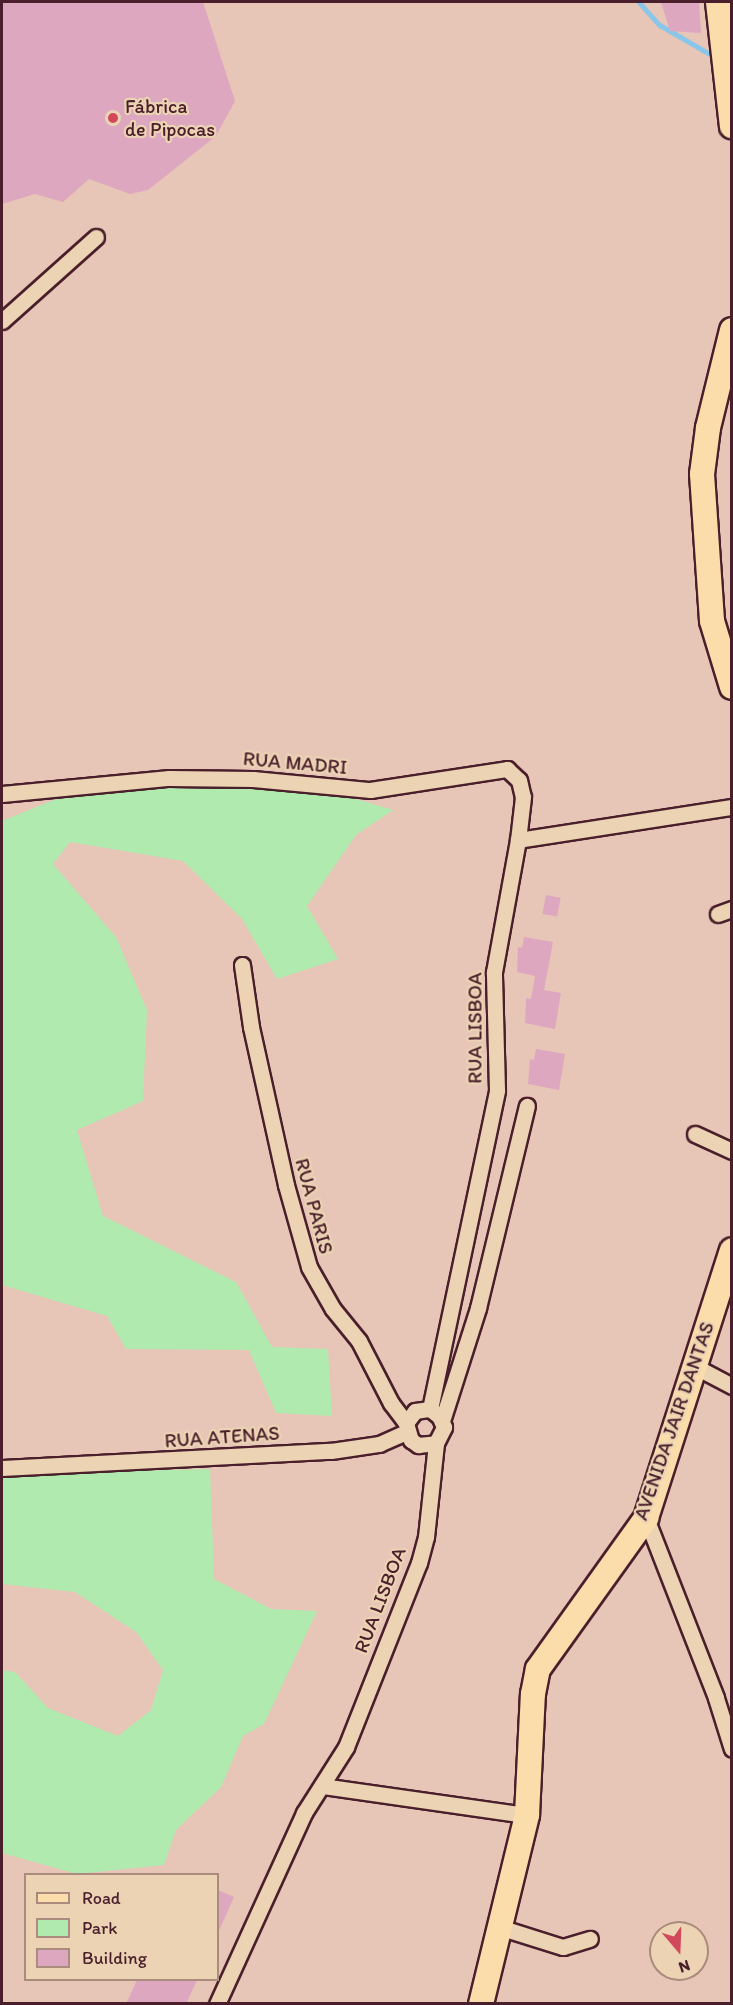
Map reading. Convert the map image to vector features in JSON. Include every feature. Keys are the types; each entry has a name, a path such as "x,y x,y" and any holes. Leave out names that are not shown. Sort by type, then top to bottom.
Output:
{"main road":[{"path":"718,2 732,126"},
{"path":"732,330 728,356 705,444 702,474 712,621 727,655 732,687"},
{"name":"AVENIDA JAIR DANTAS","path":"481,2004 527,1815 538,1669 646,1518 732,1250"}],"street":[{"path":"2,321 96,237"},
{"name":"RUA MADRI","path":"2,794 169,778 253,779 370,790 507,770 519,780 523,797 518,840"},
{"path":"518,840 732,807"},
{"name":"RUA LISBOA","path":"430,1409 497,1090 494,972 518,840"},
{"name":"RUA PARIS","path":"242,964 251,1027 288,1195 309,1267 333,1309 359,1341 406,1427"},
{"name":"RUA LISBOA","path":"217,2004 287,1847 346,1747 419,1563 426,1537 436,1443 443,1433 442,1421 478,1308 527,1106"},
{"path":"695,1134 732,1151"},
{"path":"696,1367 732,1386"},
{"path":"436,1443 418,1445 406,1427 415,1411 430,1409 442,1421"},
{"name":"RUA ATENAS","path":"2,1468 332,1451 379,1444 406,1427"},
{"path":"646,1518 727,1721 732,1749"},
{"path":"322,1786 527,1815"},
{"path":"499,1927 563,1947 590,1939"}],"green space":[{"path":"183,783 336,793 393,810 356,835 307,906 338,959 277,979 242,919 183,861 70,842 53,864 116,937 147,1010 143,1101 77,1130 103,1216 236,1282 272,1347 328,1349 332,1416 276,1413 249,1350 126,1349 107,1316 2,1285 2,821 56,799"},
{"path":"210,1469 214,1579 271,1609 317,1611 264,1724 243,1736 221,1787 176,1830 164,1865 73,1873 2,1853 2,1670 15,1672 48,1708 118,1736 151,1710 163,1670 136,1632 75,1592 2,1584 2,1474"}],"building":[{"name":"Fábrica de Pipocas","path":"2,2 203,2 235,101 216,136 148,190 130,194 89,179 63,202 35,194 2,204"},
{"path":"661,2 699,2 701,33 670,31"},
{"path":"546,895 561,898 557,917 542,914"},
{"path":"524,937 553,942 544,990 561,993 555,1029 525,1023 526,998 531,999 535,976 517,972 518,947 522,948"},
{"path":"536,1049 565,1054 559,1090 528,1084 530,1059 534,1060"},
{"path":"219,1890 234,1897 219,1931"},
{"path":"137,1981 197,1981 186,2004 126,2004"}],"waterway":[{"path":"639,2 660,25 715,57"}],"place":[{"name":"Fábrica de Pipocas","path":"113,118"}]}
